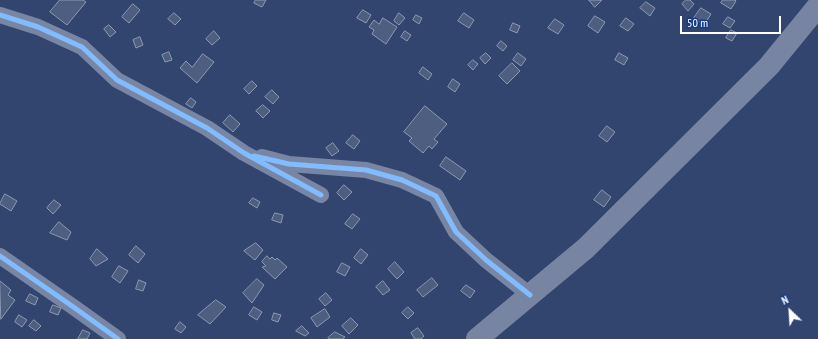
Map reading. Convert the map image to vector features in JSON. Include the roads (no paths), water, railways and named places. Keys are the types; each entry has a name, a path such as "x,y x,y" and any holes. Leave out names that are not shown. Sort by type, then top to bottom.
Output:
{"main road":[{"path":"477,339 586,248 769,66 818,6"}],"street":[{"path":"0,15 38,27 82,47 116,80 207,128 244,153 321,196"},
{"path":"244,153 289,164 366,170 402,180 436,196 456,232 486,260 530,295"},
{"path":"0,256 118,339"}]}
